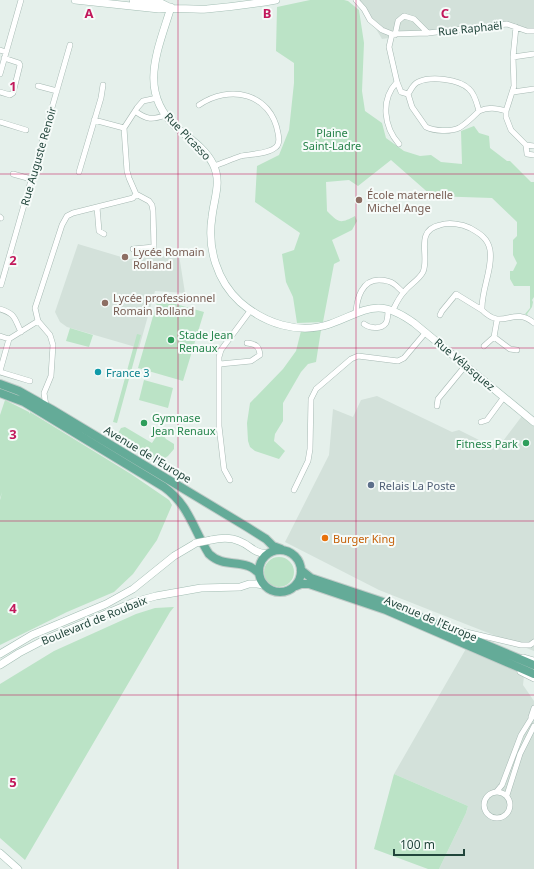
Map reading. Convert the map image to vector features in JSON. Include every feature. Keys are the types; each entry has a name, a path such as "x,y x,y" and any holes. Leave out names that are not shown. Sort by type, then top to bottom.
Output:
{"main road":[{"path":"75,0 160,9 205,9 276,0"},
{"path":"133,0 161,3 171,8"},
{"name":"Rue Picasso","path":"171,8 154,67 156,98 166,115 177,128 209,156 214,166 218,177 218,189 212,215 210,237 217,270 226,285 237,299 250,311 275,324 292,327 312,327 329,324 356,312 371,308 391,310"},
{"name":"Rue Vélasquez","path":"391,310 406,317 426,332 504,397 534,419"},
{"name":"Avenue de l'Europe","path":"0,384 20,391 33,398 266,538 273,546 281,549"},
{"name":"Avenue de l'Europe","path":"0,393 24,402 164,487 174,494 182,504 209,554 214,559 227,563 247,566 258,573"},
{"name":"Boulevard de Roubaix","path":"0,654 32,635 106,604 133,589 174,556 196,543 219,538 233,539 240,541 257,553 267,554"},
{"path":"281,549 294,554 300,562 302,570 300,579 296,586 289,591 277,592 270,590 264,585 258,573 261,560 267,554 271,551 281,549"},
{"name":"Avenue de l'Europe","path":"302,570 311,578 389,604 534,665"},
{"name":"Boulevard de Roubaix","path":"0,665 42,641 134,602 156,596 201,588 240,587 249,584 264,585"},
{"name":"Avenue de l'Europe","path":"296,586 301,584 309,584 386,610 534,674"},
{"path":"0,853 18,869"}],"street":[{"path":"0,74 21,0"},
{"path":"356,0 364,9 370,20 382,30 394,34 389,46 397,82 401,92 408,94"},
{"name":"Rue Raphaël","path":"428,33 414,19 404,16 398,21 394,34 428,33 507,24 527,31 534,31"},
{"path":"516,27 513,57 514,86 506,111 506,117 511,130 526,145 534,146"},
{"name":"Rue Auguste Renoir","path":"1,285 70,45"},
{"path":"0,50 6,52"},
{"path":"513,57 534,54"},
{"path":"0,92 10,95 13,93 20,65 19,63 4,58"},
{"path":"408,94 418,82 441,78 467,86 471,90 479,111"},
{"path":"397,82 388,93 386,104 389,130 399,144"},
{"path":"79,172 101,98 103,85"},
{"path":"38,86 57,91"},
{"path":"513,92 534,89"},
{"path":"199,105 218,95 234,93 248,97 262,103 273,117 280,139 277,147 274,149 240,157 214,166"},
{"path":"408,94 412,107 422,122 430,128 448,130 458,128 479,111 486,108 506,111"},
{"path":"133,249 153,248 155,246 152,204 136,194 128,178 124,128 143,101 156,98"},
{"path":"135,111 148,119 166,115"},
{"path":"94,120 124,128"},
{"path":"0,122 26,130"},
{"path":"526,145 527,154 534,155"},
{"path":"13,174 31,180"},
{"path":"46,406 44,392 51,376 53,345 50,336 38,321 35,308 64,220 73,212 131,198 136,194"},
{"path":"97,207 99,231 104,234"},
{"path":"364,324 371,327 380,327 384,325 391,310 403,292 422,272 424,266 424,240 427,233 431,228 444,223 466,227 484,237 489,246 490,259 482,297 482,310"},
{"path":"0,264 6,266"},
{"path":"356,312 357,301 361,291 367,284 374,280 387,281 403,292"},
{"path":"440,316 442,311 456,294 497,320 522,316 534,323"},
{"path":"0,309 13,315 22,332"},
{"path":"230,480 224,469 219,426 219,357 221,350 250,311"},
{"path":"484,346 494,337 497,320"},
{"path":"30,381 0,371 9,340 38,321"},
{"path":"294,490 308,461 311,399 316,389 351,359 358,356 398,361 404,358 426,332"},
{"path":"0,336 9,340"},
{"path":"494,337 510,349 517,350"},
{"path":"220,364 251,361 260,355 259,348 255,344 248,343"},
{"path":"437,406 438,399 466,366"},
{"path":"33,398 44,392"},
{"path":"481,422 487,420 504,397"},
{"name":"Avenue de l'Europe","path":"438,625 521,645 530,645 534,642"},
{"path":"480,650 534,679"},
{"path":"500,651 534,660"},
{"path":"534,708 533,716 521,735 502,785 497,791 488,795 484,801 484,808 494,818 502,817 508,812 510,805 506,795 520,754 534,726"},
{"path":"497,791 506,795"}],"shaded area":[{"path":"359,0 534,0 534,29 521,28 502,22 382,39"},
{"name":"Lycée professionnel Romain Rolland","path":"78,244 128,259 179,255 185,293 155,291 139,348 67,327 60,322 55,312"},
{"path":"377,396 452,432 459,430 497,449 525,412 534,419 534,651 379,590 285,542 329,455 333,409 353,417 361,400"},
{"path":"467,647 524,676 523,685 534,701 534,869 439,869 468,806 394,774"}],"green space":[{"name":"Plaine Saint-Ladre","path":"310,0 344,0 348,1 359,10 364,43 362,91 365,111 382,123 386,138 404,151 420,156 431,155 441,162 462,164 461,131 474,126 479,133 489,136 490,148 507,161 510,161 531,182 534,182 534,297 532,300 532,307 527,314 528,316 525,314 530,308 530,286 514,286 510,279 510,271 513,271 517,263 513,255 513,240 517,236 517,222 492,198 432,196 391,160 358,186 349,180 326,182 327,211 334,218 340,221 355,216 357,221 352,230 332,240 340,261 334,264 323,322 297,323 293,297 286,282 282,254 294,250 300,233 255,202 257,166 279,155 289,130 294,83 294,63 276,51 277,7"},
{"name":"Stade Jean Renaux","path":"158,299 204,312 183,381 138,368"},
{"path":"70,328 93,335 89,347 66,341"},
{"path":"321,330 316,362 308,364 301,372 283,403 283,421 275,434 274,441 285,451 279,459 255,451 250,447 248,441 247,423 250,403 283,369 296,351 301,331"},
{"path":"137,334 141,335 117,423 113,422"},
{"path":"144,380 173,388 168,408 139,400"},
{"path":"5,400 29,412 29,414 30,412 131,474 169,500 172,505 157,540 133,574 114,592 67,612 0,645 0,500 2,492 0,498 0,415"},
{"path":"125,427 152,443 160,431 166,439 174,444 174,449 168,456 157,463 116,437 121,428"},
{"path":"279,557 290,561 294,572 290,583 279,587 268,583 264,572 268,561"},
{"path":"174,607 25,860 0,838 0,684 54,651 136,614 155,608"},
{"path":"394,774 468,806 439,869 428,869 374,849"}],"place":[{"name":"École maternelle Michel Ange","path":"359,200"},
{"name":"Lycée Romain Rolland","path":"125,257"},
{"name":"Lycée professionnel Romain Rolland","path":"105,303"},
{"name":"Stade Jean Renaux","path":"171,340"},
{"name":"France 3","path":"98,372"},
{"name":"Gymnase Jean Renaux","path":"144,423"},
{"name":"Fitness Park","path":"526,443"},
{"name":"Relais La Poste","path":"371,485"},
{"name":"Burger King","path":"325,538"}]}
